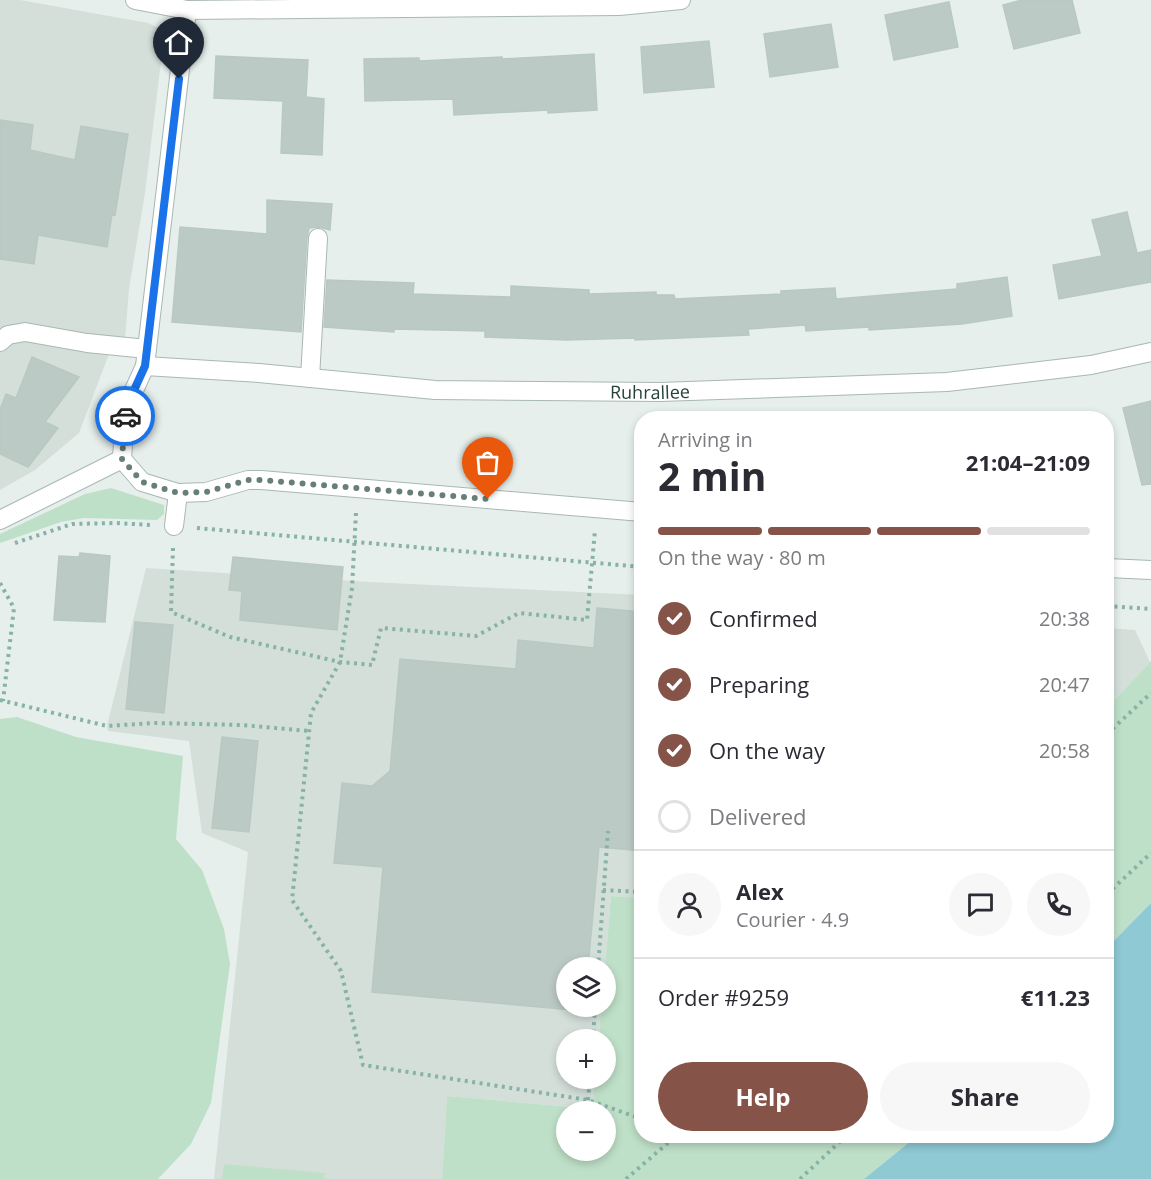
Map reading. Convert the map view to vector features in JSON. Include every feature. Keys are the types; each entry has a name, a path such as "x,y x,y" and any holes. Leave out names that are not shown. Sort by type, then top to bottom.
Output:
{"street":[{"path":"135,0 187,10 619,6 681,0"},
{"path":"187,10 146,358 125,410 122,459 142,482 178,493 206,492 248,480 634,511"},
{"path":"310,378 318,238"},
{"name":"Ruhrallee","path":"0,342 8,335 25,332 87,343 146,358 310,378 435,390 660,392 947,382 1091,365 1151,352"},
{"path":"0,520 122,459"},
{"path":"174,526 178,493"},
{"path":"1114,568 1151,570"}],"path":[{"path":"358,488 352,588 340,662 311,713 292,900 341,971 363,1065 588,1100 634,1116"},
{"path":"173,561 171,612 230,637 340,662 372,664 381,628 476,636 519,613 587,620 597,508"},
{"path":"9,544 72,524 116,523 354,541 634,566"},
{"path":"0,583 14,608 1,701 107,726 153,723 242,724 309,731"},
{"path":"1114,606 1151,609"},
{"path":"1114,727 1151,693"},
{"path":"599,957 609,831"},
{"path":"1114,887 1151,853"},
{"path":"603,890 634,892"},
{"path":"588,1100 589,1089"},
{"path":"626,1179 668,1143"},
{"path":"800,1179 839,1143"}],"shaded area":[{"path":"0,0 20,0 148,23 160,29 164,37 145,193 129,289 125,339 109,354 79,433 35,470 0,490"},
{"path":"146,568 634,595 634,897 611,896 606,957 556,957 556,1017 600,1017 600,1029 556,1029 556,1089 594,1089 594,1101 556,1101 556,1106 447,1096 442,1179 214,1179 248,852 202,833 189,741 108,731 107,726"},
{"path":"1114,628 1135,630 1150,662 1114,701"}],"green space":[{"path":"111,488 164,505 164,514 157,520 84,518 61,522 0,543 0,534 85,494"},
{"path":"1151,661 1151,903 1114,941 1114,701"},
{"path":"17,717 76,737 183,756 176,839 202,870 224,929 230,964 211,1103 191,1144 158,1179 0,1179 0,719"},
{"path":"611,896 634,897 634,1143 908,1143 864,1179 442,1179 447,1096 556,1106 556,1161 616,1161 616,1101 594,1101 594,1089 616,1089 616,1029 600,1029 600,1017 616,1017 616,957 606,957"},
{"path":"224,1164 325,1173 324,1179 222,1179"}],"water":[{"path":"1151,903 1151,1179 864,1179 908,1143 1114,1143 1114,941"}],"building":[{"path":"1022,0 1072,0 1080,33 1014,49 1003,5"},
{"path":"949,2 958,47 894,60 885,15"},
{"path":"831,24 838,67 770,77 764,34"},
{"path":"709,41 714,87 644,93 641,47"},
{"path":"594,54 597,110 454,115 453,99 365,101 364,59 419,58 419,61"},
{"path":"216,56 308,60 306,97 324,99 322,155 281,153 283,101 214,98"},
{"path":"0,120 33,125 30,150 75,160 81,126 128,134 115,215 112,214 107,247 38,235 34,264 0,259"},
{"path":"267,200 332,204 330,230 319,227 309,228 301,332 172,322 180,227 267,234"},
{"path":"1127,212 1137,253 1151,250 1151,282 1059,299 1053,265 1102,256 1092,220"},
{"path":"1007,277 1012,316 962,324 869,330 869,327 806,331 805,325 748,329 749,335 635,340 635,338 566,340 485,337 485,331 394,329 394,332 324,327 327,280 414,283 413,294 511,297 511,286 589,290 589,294 656,292 656,295 674,295 675,299 781,294 781,291 835,288 836,299 957,289 957,284"},
{"path":"32,357 79,377 45,422 58,428 28,467 0,454 0,410 6,394 16,398"},
{"path":"1151,401 1151,484 1142,485 1123,408"},
{"path":"80,553 110,556 105,622 54,620 59,556 79,557"},
{"path":"233,557 343,567 337,630 240,620 242,591 229,590"},
{"path":"597,608 634,611 634,850 599,847 589,957 556,957 556,1008 372,992 383,867 334,863 342,783 372,786 390,771 400,659 516,669 518,640 594,648"},
{"path":"135,622 173,625 164,713 126,709"},
{"path":"222,737 258,741 249,832 212,828"}],"way so far":[{"path":"125,416 122,459 142,482 178,493 206,492 248,480 261,480 488,499"}],"route":[{"path":"125,416 125,410 145,366 179,79"}]}
